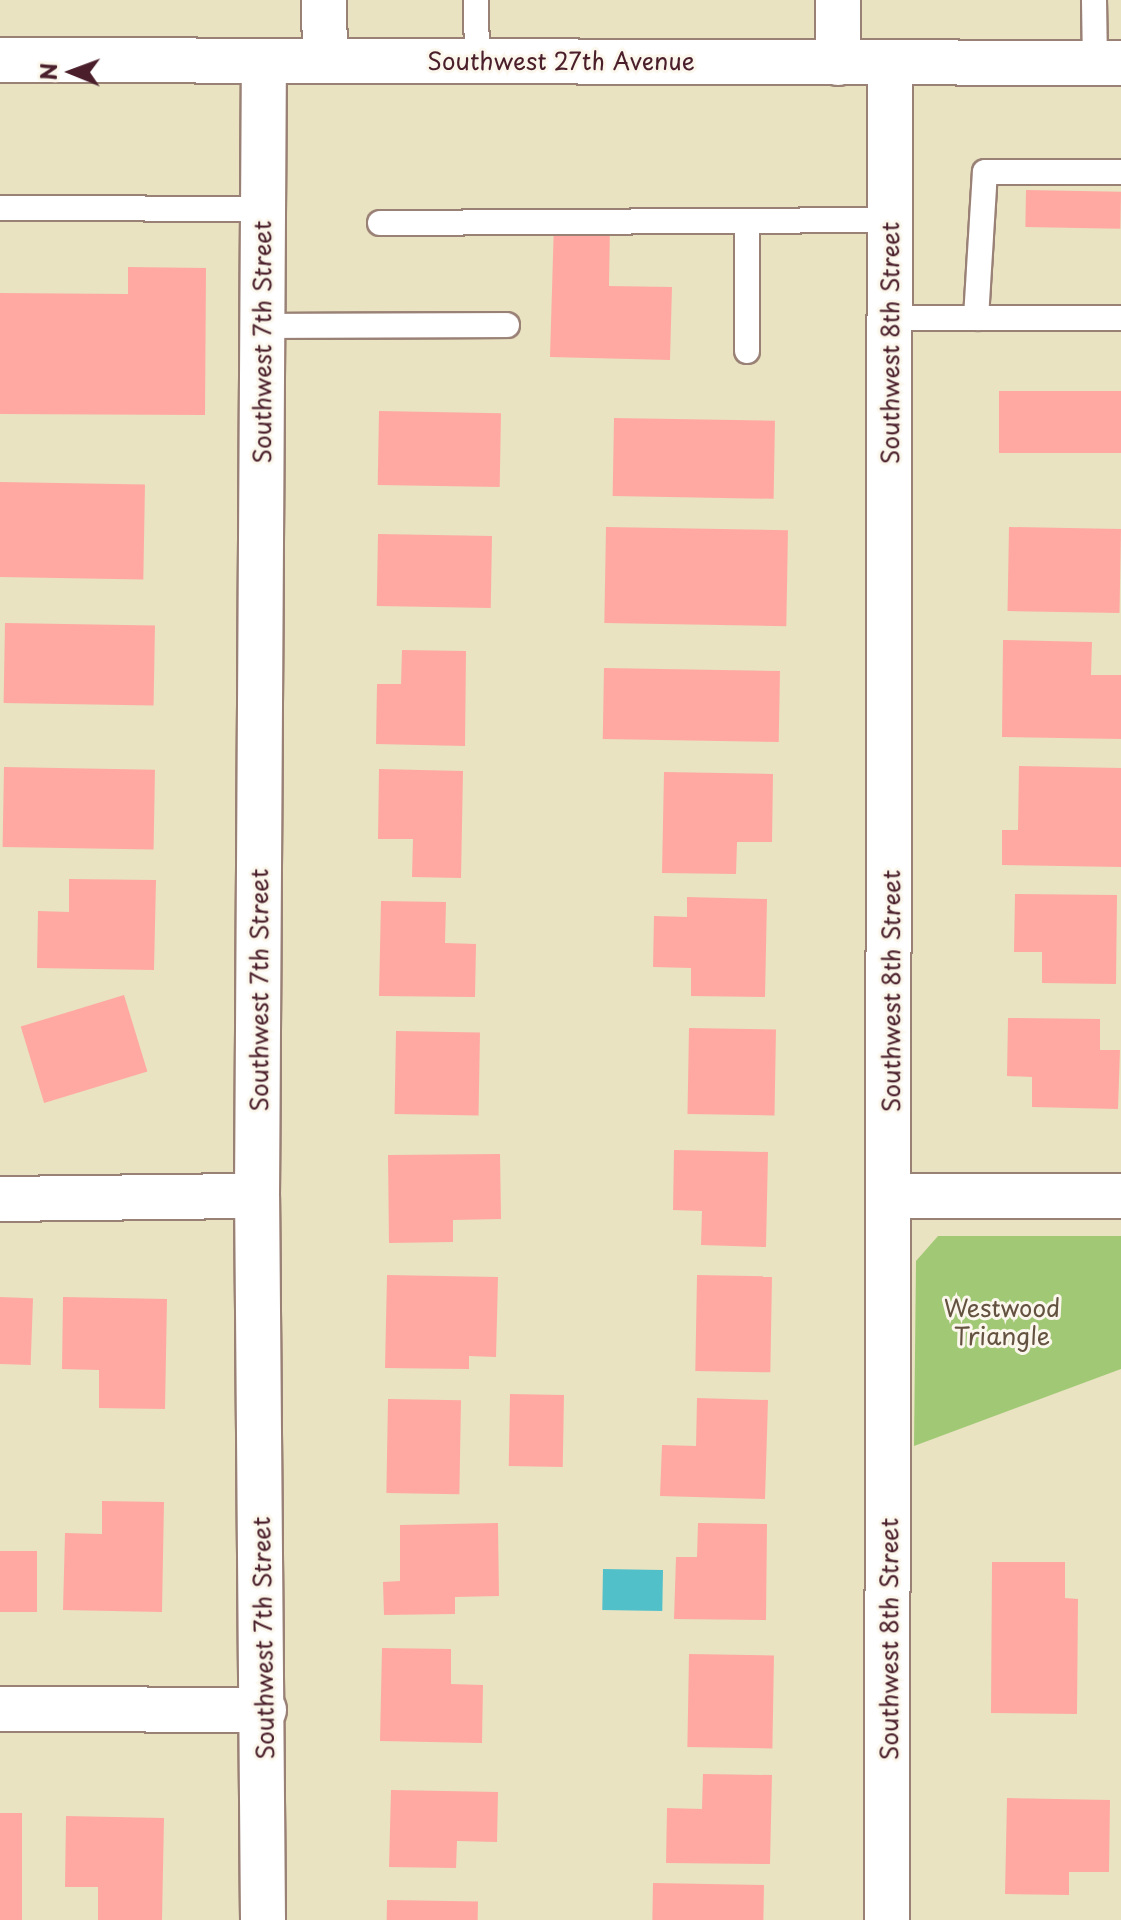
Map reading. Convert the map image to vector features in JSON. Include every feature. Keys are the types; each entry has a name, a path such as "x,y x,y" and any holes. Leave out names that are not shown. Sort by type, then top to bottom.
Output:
{"street":[{"path":"324,0 325,60"},
{"path":"838,0 838,63"},
{"name":"Southwest 27th Avenue","path":"0,60 1108,63"},
{"name":"Southwest 7th Street","path":"263,1920 264,1710 257,1196 264,61"},
{"name":"Southwest 8th Street","path":"887,1920 891,1196 890,62"},
{"path":"0,1199 257,1196"},
{"path":"891,1196 1121,1196"},
{"path":"0,1709 264,1710"}],"lane":[{"path":"476,0 477,61"},
{"path":"1094,0 1108,63"},
{"path":"976,318 985,172 1121,172"},
{"path":"0,208 263,209"},
{"path":"380,223 890,220"},
{"path":"747,221 747,351"},
{"path":"891,318 1121,318"},
{"path":"263,326 507,325"}],"green space":[{"name":"Westwood Triangle","path":"938,1236 1121,1236 1121,1369 914,1446 916,1261"}],"water":[{"path":"603,1569 663,1570 662,1611 602,1610"}],"building":[{"path":"1026,190 1121,192 1120,229 1025,227"},
{"path":"554,222 610,223 609,286 672,287 670,360 550,357"},
{"path":"128,267 206,268 205,415 0,414 0,293 128,294"},
{"path":"999,391 1121,391 1121,453 999,453"},
{"path":"379,411 501,413 500,487 378,485"},
{"path":"614,418 775,421 774,499 613,496"},
{"path":"0,482 145,485 143,580 0,577"},
{"path":"606,527 788,530 786,626 604,623"},
{"path":"1009,527 1121,529 1120,613 1008,611"},
{"path":"378,534 492,536 491,608 377,606"},
{"path":"5,623 155,626 154,706 4,703"},
{"path":"1003,640 1092,642 1091,675 1121,675 1121,739 1002,737"},
{"path":"402,650 466,651 465,746 376,744 377,684 401,684"},
{"path":"604,668 780,671 779,742 603,739"},
{"path":"1019,766 1121,768 1121,867 1002,865 1002,830 1018,830"},
{"path":"4,767 155,770 154,850 3,847"},
{"path":"379,769 463,771 461,878 412,877 413,839 378,839"},
{"path":"664,772 773,774 772,842 737,842 736,874 662,873"},
{"path":"69,879 156,880 154,970 37,968 38,911 69,912"},
{"path":"1015,894 1117,895 1116,984 1042,983 1042,952 1014,952"},
{"path":"687,897 767,899 765,997 691,996 691,968 653,967 654,916 687,917"},
{"path":"381,901 446,902 445,943 476,944 475,997 379,996"},
{"path":"124,995 147,1072 44,1103 21,1027"},
{"path":"1008,1018 1100,1019 1100,1050 1120,1050 1118,1109 1032,1107 1032,1077 1007,1076"},
{"path":"689,1028 776,1030 774,1116 687,1114"},
{"path":"396,1031 480,1032 479,1115 395,1114"},
{"path":"674,1150 768,1152 766,1247 701,1245 702,1211 673,1210"},
{"path":"500,1154 501,1219 453,1220 453,1242 389,1243 388,1155"},
{"path":"387,1275 498,1277 496,1357 469,1356 469,1369 385,1368"},
{"path":"697,1275 772,1276 770,1372 695,1371"},
{"path":"0,1297 33,1298 31,1365 0,1364"},
{"path":"63,1297 167,1299 165,1409 99,1408 99,1370 62,1369"},
{"path":"510,1394 564,1395 563,1467 509,1466"},
{"path":"697,1398 768,1400 765,1499 660,1496 662,1445 696,1446"},
{"path":"388,1399 461,1400 459,1494 386,1493"},
{"path":"102,1501 164,1502 162,1612 63,1610 65,1533 102,1534"},
{"path":"498,1523 499,1596 455,1597 455,1614 384,1615 383,1582 400,1581 400,1525"},
{"path":"698,1523 767,1524 766,1620 674,1619 676,1557 697,1557"},
{"path":"0,1551 37,1551 37,1612 0,1612"},
{"path":"992,1562 1065,1562 1065,1598 1078,1599 1077,1714 991,1713"},
{"path":"382,1648 451,1649 451,1684 483,1685 482,1743 380,1741"},
{"path":"689,1654 774,1655 772,1748 687,1747"},
{"path":"703,1774 772,1775 770,1864 666,1863 667,1808 702,1809"},
{"path":"391,1790 498,1792 497,1842 457,1841 456,1868 389,1867"},
{"path":"1007,1798 1110,1800 1109,1872 1069,1872 1069,1895 1005,1894"},
{"path":"0,1813 22,1813 22,1920 0,1920"},
{"path":"66,1816 164,1818 162,1920 98,1920 98,1887 65,1887"},
{"path":"653,1883 764,1885 763,1920 652,1920"},
{"path":"387,1900 478,1902 478,1920 387,1920"}]}
